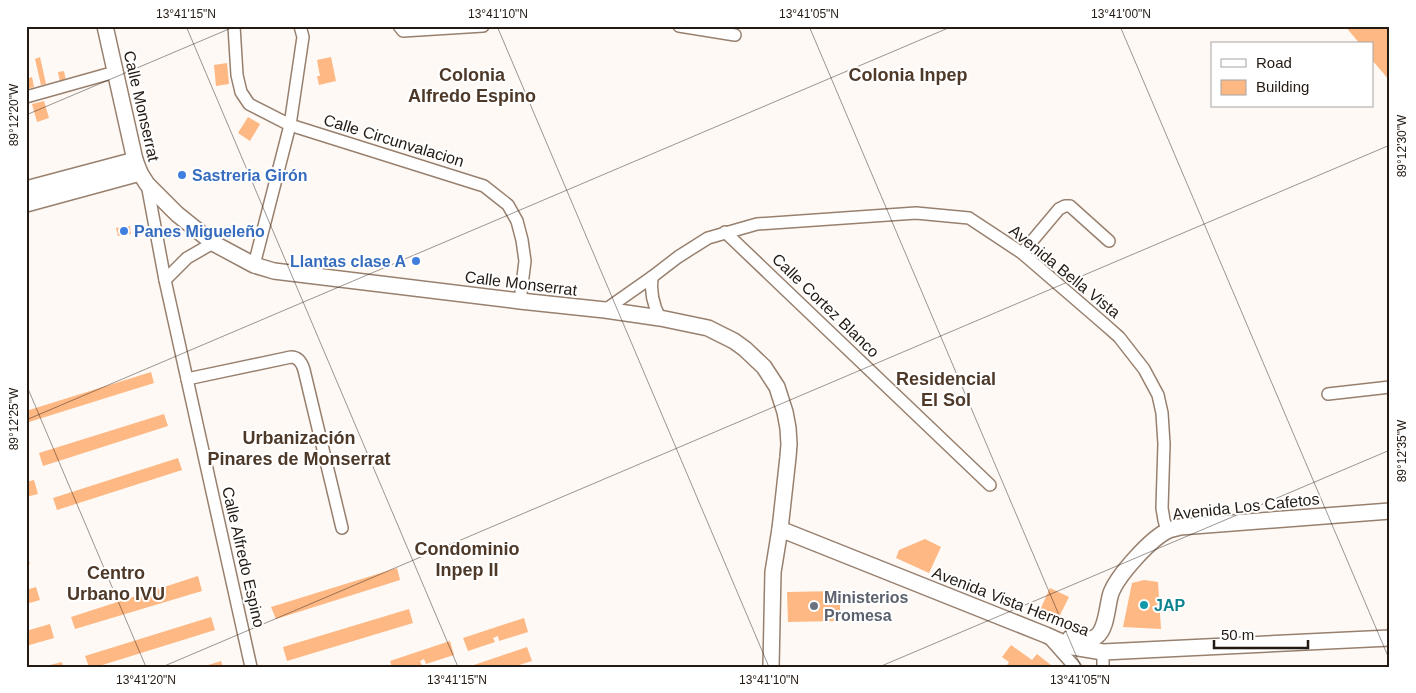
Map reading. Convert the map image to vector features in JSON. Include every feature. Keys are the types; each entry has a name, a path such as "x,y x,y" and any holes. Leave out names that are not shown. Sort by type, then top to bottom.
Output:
{"street":[{"name":"Calle Monserrat","path":"105,26 141,172 176,214 213,243 254,265 274,271 660,318 708,328 746,349 764,367 777,387 788,428 789,444 780,529 773,572 772,667"},
{"name":"Calle Circunvalacion","path":"234,26 237,75 241,92 249,104 290,125 484,186 508,205 517,221 525,261 520,301"},
{"path":"254,265 290,125 303,37 300,26"},
{"path":"399,26 403,32 483,26"},
{"path":"679,26 735,35"},
{"path":"26,98 116,72"},
{"path":"26,189 141,172"},
{"path":"26,204 141,172"},
{"name":"Calle Alfredo Espino","path":"141,172 251,667"},
{"path":"1022,253 1059,209 1065,206 1070,206 1109,241"},
{"name":"Avenida Bella Vista","path":"605,310 652,278 678,257 708,238 725,232 757,224 916,213 969,218 1022,253 1119,336 1153,383 1158,395 1162,419 1164,444 1162,508 1167,531"},
{"name":"Calle Cortez Blanco","path":"725,232 990,485"},
{"path":"165,280 187,258 213,243"},
{"path":"652,278 652,299 654,308 660,318"},
{"path":"187,379 291,357 299,360 304,370 342,528"},
{"path":"1328,394 1390,387"},
{"name":"Avenida Los Cafetos","path":"1102,630 1112,592 1121,577 1147,547 1167,531 1180,527 1390,511"},
{"name":"Avenida Vista Hermosa","path":"780,529 1103,659 1151,650 1390,638"},
{"path":"1046,635 1090,639 1098,635 1102,630 1113,644 1151,650"},
{"path":"1046,635 1076,667"}],"building":[{"path":"1345,26 1390,26 1390,81 1374,62 1374,42 1358,42"},
{"path":"40,57 46,84 41,85 35,59"},
{"path":"331,57 336,81 319,85 317,76 320,76 317,60"},
{"path":"227,63 229,84 216,86 214,65"},
{"path":"64,71 66,81 60,82 58,72"},
{"path":"32,77 34,87 26,89 26,79"},
{"path":"44,101 49,118 37,122 32,104"},
{"path":"248,117 260,124 250,141 238,133"},
{"name":"Panes Migueleño","path":"130,226 131,234 118,236 116,228"},
{"path":"151,372 154,383 29,422 26,411"},
{"path":"164,414 168,426 43,466 39,453"},
{"path":"178,458 182,470 57,510 53,498"},
{"path":"34,480 38,494 26,497 26,482"},
{"path":"925,539 941,547 929,573 896,558 899,550"},
{"path":"26,552 30,564 26,565"},
{"path":"397,568 400,580 276,619 271,607"},
{"path":"198,576 202,591 75,629 71,617"},
{"name":"JAP","path":"1144,580 1158,582 1161,629 1123,627 1132,583"},
{"path":"36,587 40,600 26,604 26,590"},
{"path":"1050,588 1069,597 1057,621 1039,612"},
{"name":"Ministerios Promesa","path":"840,591 840,621 788,622 787,592"},
{"path":"409,609 413,623 287,661 283,647"},
{"path":"211,617 215,630 96,667 89,667 85,656"},
{"path":"524,618 528,632 499,641 498,636 493,638 495,642 468,651 463,638"},
{"path":"50,624 54,638 26,646 26,631"},
{"path":"450,641 454,655 426,664 424,659 420,661 422,666 418,667 392,667 390,661"},
{"path":"1011,645 1032,660 1037,654 1051,665 1050,667 1006,667 1009,662 1002,657"},
{"path":"527,647 532,661 513,667 502,667 502,665 497,667 468,667"},
{"path":"221,661 223,667 205,667 205,666"},
{"path":"62,662 63,667 46,667 46,666"}],"place":[{"name":"Sastreria Girón","path":"182,175"},
{"name":"Panes Migueleño","path":"124,231"},
{"name":"Llantas clase A","path":"416,261"},
{"name":"JAP","path":"1144,605"},
{"name":"Ministerios Promesa","path":"814,606"}],"district":[{"name":"Colonia Inpep","path":"908,75"},
{"name":"Colonia Alfredo Espino","path":"472,85"},
{"name":"Residencial El Sol","path":"946,389"},
{"name":"Urbanización Pinares de Monserrat","path":"299,448"},
{"name":"Condominio Inpep II","path":"467,559"},
{"name":"Centro Urbano IVU","path":"116,583"}]}
